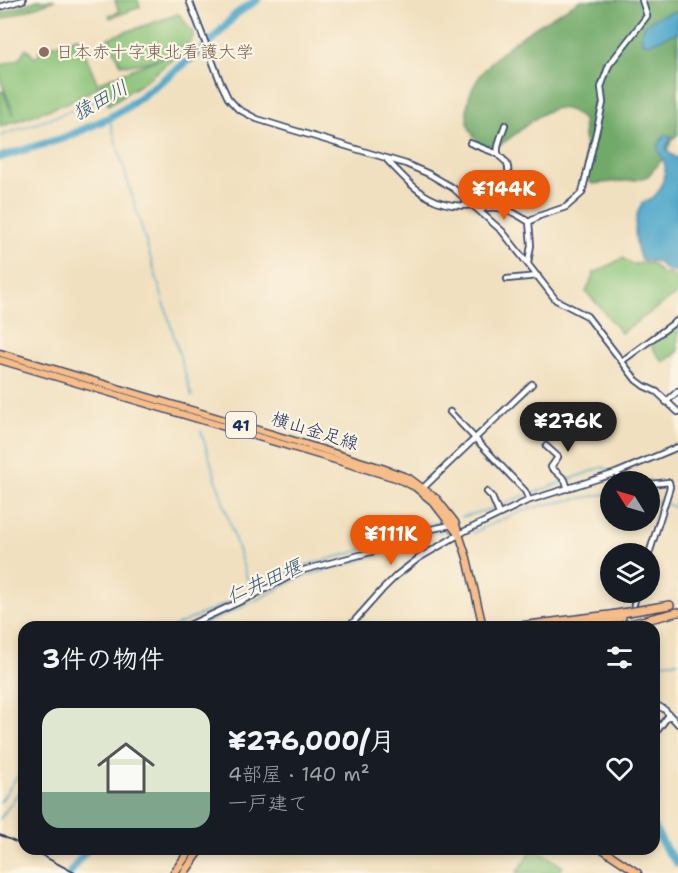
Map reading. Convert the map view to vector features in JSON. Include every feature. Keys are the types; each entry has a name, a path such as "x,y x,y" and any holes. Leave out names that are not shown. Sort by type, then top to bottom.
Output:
{"highway":[{"path":"607,621 678,603"},
{"path":"564,621 670,605"},
{"path":"649,621 678,612"},
{"path":"644,621 662,617"},
{"path":"174,873 187,855"},
{"path":"184,873 197,855"}],"main road":[{"name":"横山金足線","path":"0,353 401,475 448,511 458,527 482,621"},
{"name":"横山金足線","path":"0,360 381,472 422,490 458,534"},
{"path":"611,855 638,873"}],"street":[{"path":"0,8 23,0"},
{"path":"189,0 219,81 228,98 238,109 258,119 406,164 441,180 502,231 556,300 587,316 636,380 657,392 678,412"},
{"path":"529,222 539,216 566,207 582,193 603,103 602,87 609,65 646,16 642,0"},
{"path":"498,154 505,125"},
{"path":"471,143 498,154 507,163 508,174 501,191 488,206"},
{"path":"385,158 432,201 450,207 488,206 512,212 529,222"},
{"path":"528,263 531,236 529,222"},
{"path":"507,279 538,276"},
{"path":"622,361 678,320"},
{"path":"422,490 532,384"},
{"path":"666,402 678,391"},
{"path":"450,412 528,497"},
{"path":"546,446 558,457 551,467 567,484"},
{"path":"621,471 678,447"},
{"path":"355,621 382,590 419,558 497,509 567,484 600,477"},
{"path":"660,482 672,481 660,520"},
{"path":"487,492 492,496 497,509"},
{"path":"199,621 300,571 371,552 427,530 451,525"},
{"path":"660,707 678,723"},
{"path":"660,727 669,714"}],"green space":[{"path":"38,0 55,0 0,20 0,14"},
{"path":"115,0 138,0 140,7 110,18 109,15 119,12"},
{"path":"581,0 678,0 678,134 672,140 665,156 648,176 636,180 592,184 585,176 583,120 568,110 553,109 539,115 513,136 500,144 488,147 477,140 469,128 467,115 469,96 491,62 527,33"},
{"path":"179,14 193,33 190,42 157,59 137,64 121,64 108,38"},
{"path":"78,37 99,87 67,103 0,127 0,92 3,91 12,114 14,114 0,79 0,66 19,59 26,48 35,58 39,55 39,50"},
{"path":"179,51 181,53 141,84 108,105 100,82"},
{"path":"623,258 632,264 650,263 663,274 670,274 678,280 678,293 621,333 586,292 594,273"},
{"path":"678,321 678,352 663,362 648,342"},
{"path":"529,855 546,855 563,867 558,873 516,873"}],"water":[{"path":"678,11 678,32 648,44 642,42 641,35 647,24 658,17"},
{"path":"665,135 672,138 667,145 667,151 678,159 678,272 664,269 660,264 654,262 641,260 636,239 635,224 642,203 656,195 662,185 665,167 658,148"}],"waterway":[{"name":"猿田川","path":"0,157 64,138 126,108 205,48 236,14 257,0"},
{"path":"0,136 101,98"},
{"path":"109,118 192,397"},
{"path":"201,431 251,591"},
{"path":"530,494 603,467 610,471"},
{"path":"499,506 525,495"},
{"path":"473,533 519,512 557,502 600,495"},
{"path":"667,504 678,509"},
{"path":"462,517 494,508"},
{"path":"186,621 251,592 296,568 355,552 442,521"},
{"name":"仁井田堰","path":"211,621 299,578 358,561 446,530"},
{"path":"660,663 678,662"},
{"path":"0,802 18,776"},
{"name":"仁井田堰","path":"0,819 18,794"},
{"path":"660,839 678,864"},
{"path":"70,873 83,855"}],"tunnel":[{"path":"628,621 634,604"}],"railway":[{"path":"0,835 18,843"},
{"path":"41,855 75,873"}],"place":[{"name":"日本赤十字東北看護大学","path":"44,52"}]}
